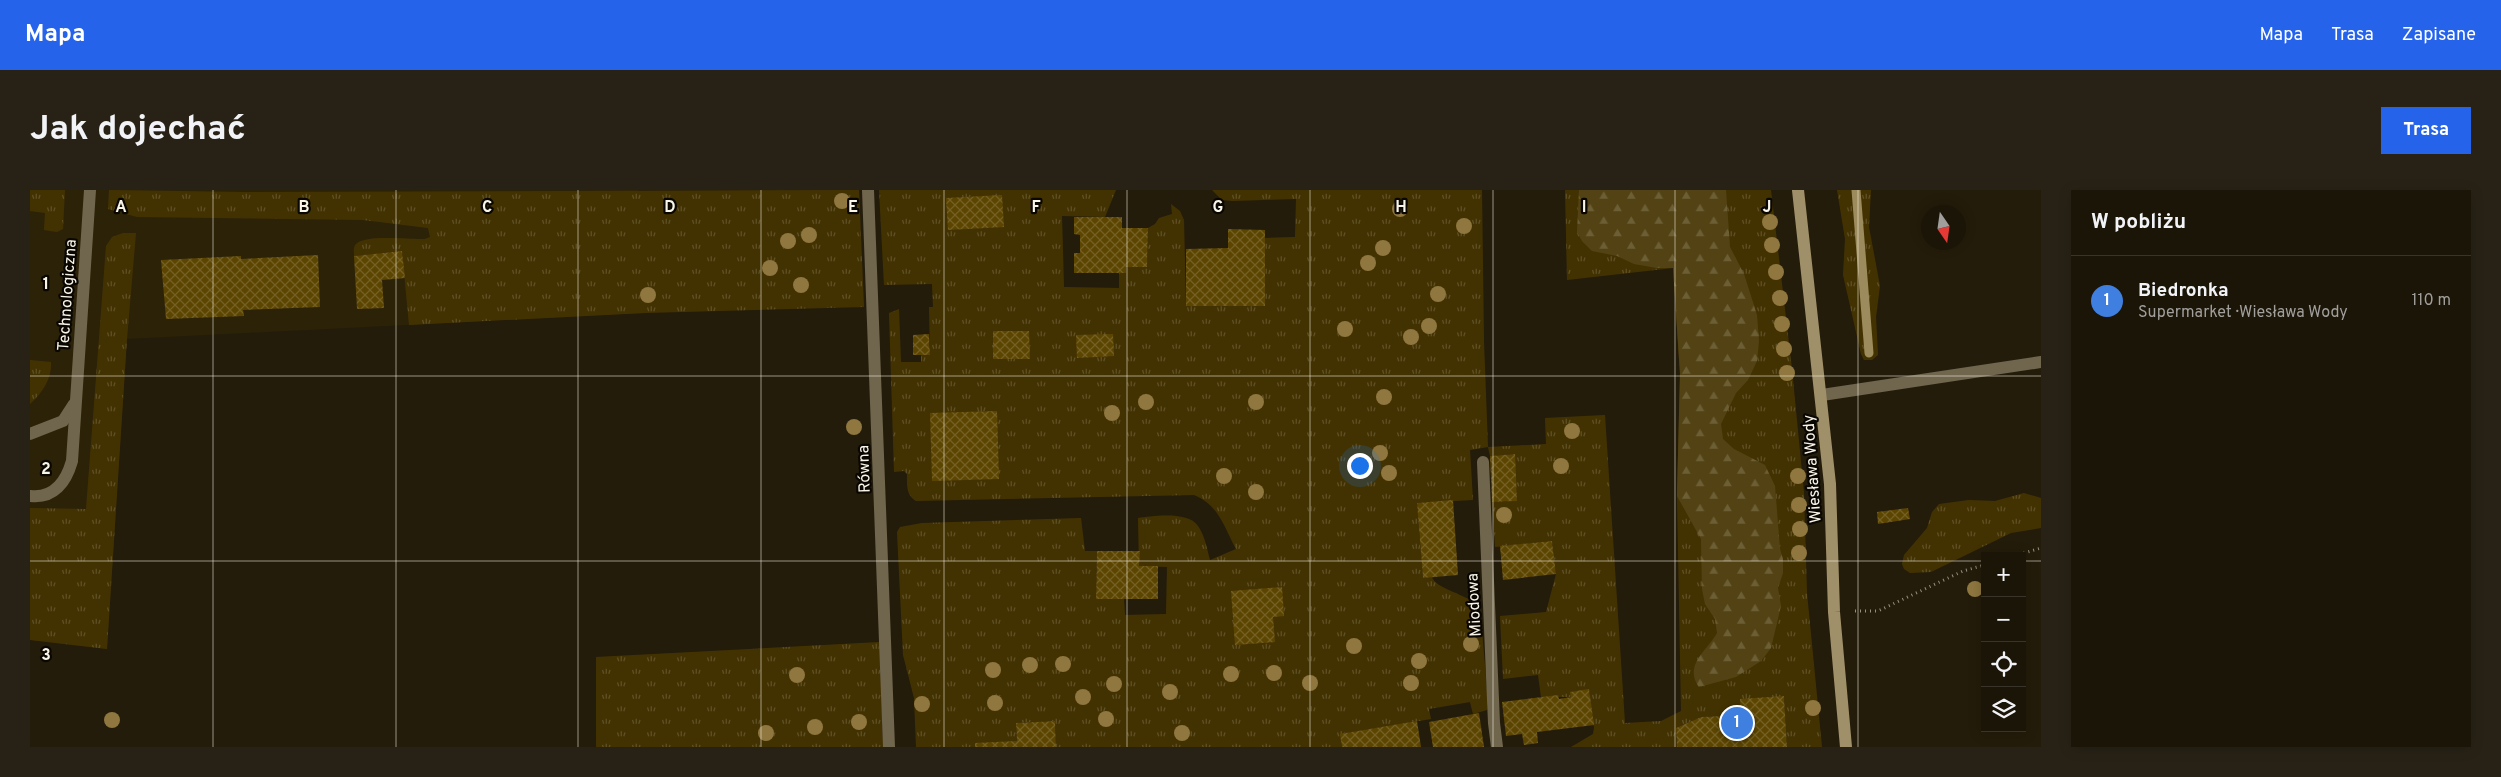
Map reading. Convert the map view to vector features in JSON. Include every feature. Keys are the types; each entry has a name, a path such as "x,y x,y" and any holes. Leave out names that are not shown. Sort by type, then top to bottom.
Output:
{"street":[{"name":"Technologiczna","path":"30,496 58,489 67,478 72,461 90,190"},
{"name":"Równa","path":"868,190 889,747"},
{"name":"Wiesława Wody","path":"1798,190 1822,395 1830,484 1834,612 1846,747"},
{"path":"1822,395 2041,362"},
{"path":"30,434 62,421 75,402"},
{"name":"Miodowa","path":"1483,462 1494,723 1497,747"}],"path":[{"path":"2026,552 2041,548"},
{"path":"1834,612 1878,611 1963,571 1981,566"}],"shaded area":[{"path":"30,190 638,190 645,313 127,339 107,649 30,640"}],"green space":[{"path":"30,190 65,190 63,229 57,232 44,230 45,213 30,211"},
{"path":"109,190 244,192 859,190 864,307 645,313 409,325 402,251 354,256 354,248 356,244 369,239 425,239 430,237 428,228 363,220 137,217 108,209"},
{"path":"879,190 1116,190 1105,217 1062,216 1064,287 1119,288 1119,273 1126,273 1126,267 1147,267 1148,228 1155,224 1159,218 1172,214 1171,204 1180,211 1184,220 1186,306 1264,306 1265,238 1295,237 1296,199 1222,200 1212,190 1482,190 1484,342 1488,447 1470,450 1473,500 1417,503 1423,578 1432,577 1439,585 1480,607 1488,701 1487,710 1473,714 1470,702 1429,709 1431,719 1341,734 1342,747 1056,747 1055,721 1016,723 1017,741 975,747 916,747 914,698 903,655 897,532 900,527 922,523 1081,518 1085,551 1097,551 1096,599 1124,599 1125,615 1166,614 1167,567 1139,566 1138,518 1179,516 1193,521 1198,526 1206,543 1210,560 1236,549 1215,511 1202,499 1194,495 916,501 910,496 907,474 904,471 894,472 889,313 899,309 901,362 921,362 921,355 930,354 929,307 933,307 932,284 884,285"},
{"path":"1565,190 1771,190 1804,493 1807,593 1822,747 1787,747 1784,696 1741,715 1701,717 1676,728 1677,747 1571,747 1593,734 1594,728 1589,690 1571,692 1571,697 1541,697 1538,675 1503,679 1500,616 1546,612 1556,574 1552,541 1495,547 1492,502 1517,501 1514,454 1490,456 1488,447 1546,444 1545,418 1605,415 1625,723 1661,721 1681,711 1677,496 1680,375 1673,268 1567,280"},
{"path":"1579,190 1726,190 1730,247 1744,274 1757,315 1759,341 1757,361 1748,380 1736,393 1721,424 1723,439 1734,449 1765,465 1775,486 1780,549 1783,559 1783,573 1778,588 1781,606 1771,648 1761,661 1736,677 1699,687 1695,679 1695,665 1717,633 1715,619 1705,604 1702,589 1701,539 1677,496 1680,373 1673,268 1657,268 1634,264 1617,256 1592,251 1582,241 1577,232"},
{"path":"1837,190 1871,190 1869,227 1880,286 1876,317 1878,355 1872,360 1864,360 1861,354 1843,275 1845,239"},
{"path":"123,233 136,233 127,339 107,649 30,640 30,508 86,509 106,246 112,237"},
{"path":"30,360 51,362 51,368 48,380 30,404"},
{"path":"2024,493 2041,498 2041,528 2011,533 1931,572 1910,573 1904,569 1902,564 1904,555 1927,528 1932,512 1939,504 1969,500 1995,501"},
{"path":"880,642 883,747 596,747 596,657"}],"building":[{"path":"1002,195 1004,227 948,230 946,198"},
{"path":"1074,217 1122,217 1122,228 1148,228 1147,267 1126,267 1126,273 1074,273 1074,253 1080,253 1080,235 1074,234"},
{"path":"1228,229 1265,230 1265,306 1186,306 1186,249 1228,248"},
{"path":"402,251 405,278 382,280 384,308 357,309 354,256"},
{"path":"318,255 320,307 243,310 244,316 166,319 161,260 241,256 241,259"},
{"path":"993,331 1029,331 1030,359 993,359"},
{"path":"929,334 930,355 913,355 913,335"},
{"path":"1113,334 1114,356 1077,358 1076,335"},
{"path":"997,411 999,479 932,481 930,413"},
{"path":"1515,454 1517,501 1492,502 1490,456"},
{"path":"1453,500 1458,575 1423,578 1417,503"},
{"path":"1908,508 1910,519 1878,524 1877,512"},
{"path":"1552,541 1556,574 1503,580 1500,546"},
{"path":"1097,551 1140,551 1139,566 1158,566 1158,599 1096,599"},
{"path":"1282,587 1284,616 1273,617 1275,642 1235,645 1231,591"},
{"path":"1589,689 1594,725 1537,732 1538,743 1524,745 1522,734 1506,736 1502,702 1558,695 1559,699 1571,697 1570,692"},
{"path":"1784,696 1787,747 1677,747 1676,728 1701,717 1741,715 1740,699"},
{"path":"1479,713 1484,747 1433,747 1429,722"},
{"path":"1055,721 1056,747 975,747 975,743 1017,741 1016,723"},
{"path":"1417,721 1421,747 1342,747 1340,734"}],"waterway":[{"path":"1856,190 1869,353"}],"place":[{"name":"Biedronka","path":"1737,723"}]}
